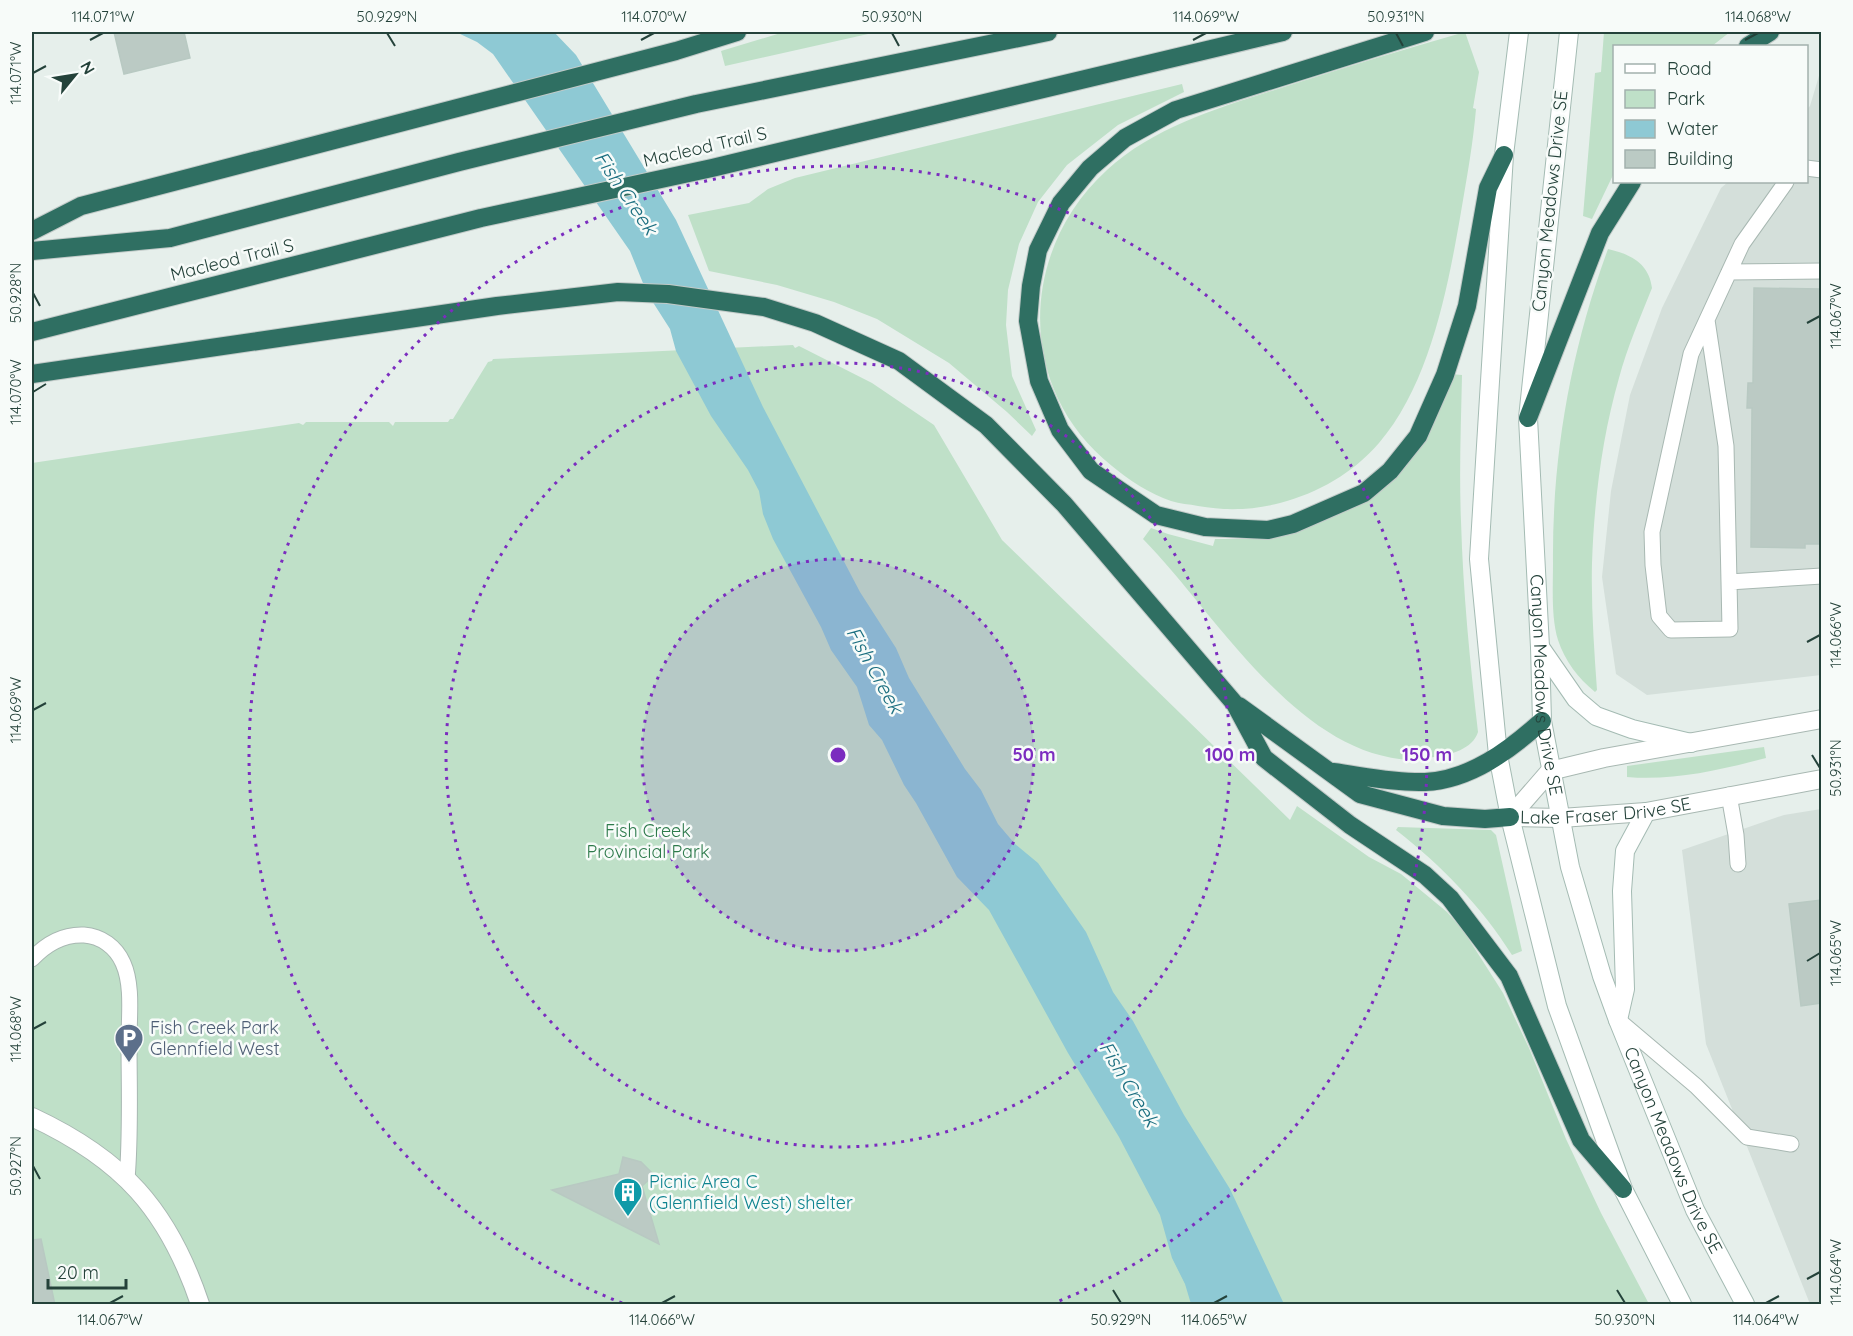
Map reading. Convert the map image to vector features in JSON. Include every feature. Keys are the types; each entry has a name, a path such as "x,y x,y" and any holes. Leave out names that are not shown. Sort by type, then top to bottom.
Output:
{"highway":[{"path":"32,231 81,206 676,51 737,32"},
{"name":"Macleod Trail S","path":"32,251 170,238 459,162 696,104 1048,32"},
{"name":"Macleod Trail S","path":"32,332 481,218 711,168 1283,32"},
{"path":"1425,32 1176,110 1125,138 1090,168 1061,203 1038,249 1031,286 1028,321 1039,381 1060,430 1091,471 1156,515 1205,527 1268,530 1293,524 1364,493 1390,471 1418,436 1445,375 1467,306 1488,188 1504,155"},
{"path":"1750,45 1770,32"},
{"path":"1528,418 1600,232 1631,183"},
{"path":"32,374 498,306 618,292 647,293 764,307 815,322 899,361 986,425 1064,504 1235,704 1264,758 1350,825 1425,875 1450,898 1509,976 1581,1140 1623,1189"},
{"path":"1235,704 1360,794 1443,816 1510,818"},
{"path":"1328,772 1388,780 1426,782 1454,776 1476,768 1515,745 1542,721"}],"main road":[{"path":"1519,32 1504,155 1479,559 1498,755 1510,818 1557,1006 1623,1189 1682,1305"},
{"name":"Canyon Meadows Drive SE","path":"1569,32 1528,418 1542,721 1570,867 1602,976 1695,1210 1744,1305"},
{"path":"1540,647 1576,699 1596,716 1632,729 1691,742"},
{"path":"1550,771 1604,758 1821,719"},
{"name":"Lake Fraser Drive SE","path":"1510,818 1550,771"},
{"name":"Lake Fraser Drive SE","path":"1510,818 1561,818 1646,812 1821,779"},
{"path":"1618,1020 1625,988 1622,891 1625,851 1646,812"},
{"path":"32,1117 89,1148 118,1169 146,1199 173,1240 200,1305"}],"lane":[{"path":"1707,320 1726,446 1730,629 1671,630 1659,616 1652,532 1691,354 1742,244 1785,183"},
{"path":"1729,272 1821,271"},
{"path":"1729,582 1821,576"},
{"path":"1729,795 1738,864"},
{"path":"32,959 54,940 75,934 100,938 122,959 126,970 129,1010 130,1150 127,1179"},
{"path":"1618,1020 1696,1086 1747,1137 1791,1144"}],"shaded area":[{"path":"1821,69 1821,675 1647,695 1616,674 1602,577 1611,491 1630,395 1662,308 1721,188 1727,183 1808,183 1808,108"},
{"path":"1821,809 1821,1304 1810,1304 1706,1044 1682,850 1784,815"}],"green space":[{"path":"784,32 877,32 725,66 721,51"},
{"path":"1465,32 1479,72 1473,108 1476,109 1472,148 1450,271 1424,364 1412,393 1397,419 1379,443 1358,464 1321,488 1280,503 1250,508 1219,509 1171,501 1155,495 1112,466 1081,435 1058,399 1045,360 1040,320 1044,279 1057,240 1078,203 1107,170 1126,154 1169,129 1240,101"},
{"path":"1604,32 1730,32 1713,45 1613,45 1613,175 1592,219 1583,216 1595,73 1601,72"},
{"path":"1182,84 1184,92 1118,125 1067,165 1038,202 1019,244 1008,290 1006,325 1012,376 1036,430 1032,436 949,363 877,319 834,302 777,285 709,271 688,215 749,203 768,189 795,178"},
{"path":"1608,249 1631,257 1643,266 1652,288 1622,367 1608,423 1600,470 1592,563 1592,611 1597,690 1595,692 1568,662 1558,640 1553,602 1554,522 1560,442 1566,403 1584,325"},
{"name":"Fish Creek Provincial Park","path":"793,345 795,348 799,346 872,383 934,425 1002,540 1290,820 1297,806 1369,857 1401,874 1447,912 1463,930 1503,993 1529,1048 1566,1139 1601,1213 1649,1304 32,1304 32,463 299,423 303,425 306,422 389,422 393,426 395,422 448,422 453,419 488,362 493,359"},
{"path":"1450,374 1462,375 1460,503 1462,548 1467,627 1478,732 1471,743 1454,753 1411,760 1369,752 1331,734 1295,707 1229,640 1143,539 1151,528 1213,546 1215,539 1261,539 1292,533 1394,471"},
{"path":"1764,747 1766,758 1731,767 1680,776 1627,777 1627,766"},
{"path":"1398,827 1491,830 1496,835 1522,951 1512,955 1474,903 1445,872 1396,830"}],"water":[{"name":"Fish Creek","path":"456,32 554,32 576,55 676,220 763,407 860,592 896,648 909,678 965,769 981,790 998,824 1015,844 1038,863 1086,932 1113,992 1133,1021 1184,1115 1230,1189 1284,1304 1191,1304 1185,1284 1172,1258 1160,1215 1119,1137 1068,1053 989,910 957,877 904,785 882,740 869,725 857,687 831,650 773,539 763,514 759,491 748,470 711,416 676,351 670,329 647,293 630,251 493,54 477,42"}],"building":[{"path":"114,32 184,32 190,58 124,74"},
{"path":"1754,288 1821,289 1821,544 1805,544 1805,548 1751,547 1752,408 1747,408 1748,383 1753,383"},
{"path":"1821,900 1821,1003 1801,1006 1789,904"},
{"name":"Picnic Area C (Glennfield West) shelter","path":"623,1157 641,1162 654,1175 642,1186 659,1244 552,1190 619,1174"},
{"path":"41,1239 55,1305 32,1305 32,1240"}],"place":[{"name":"Fish Creek Park Glennfield West","path":"129,1064"},
{"name":"Picnic Area C (Glennfield West) shelter","path":"628,1218"}]}
